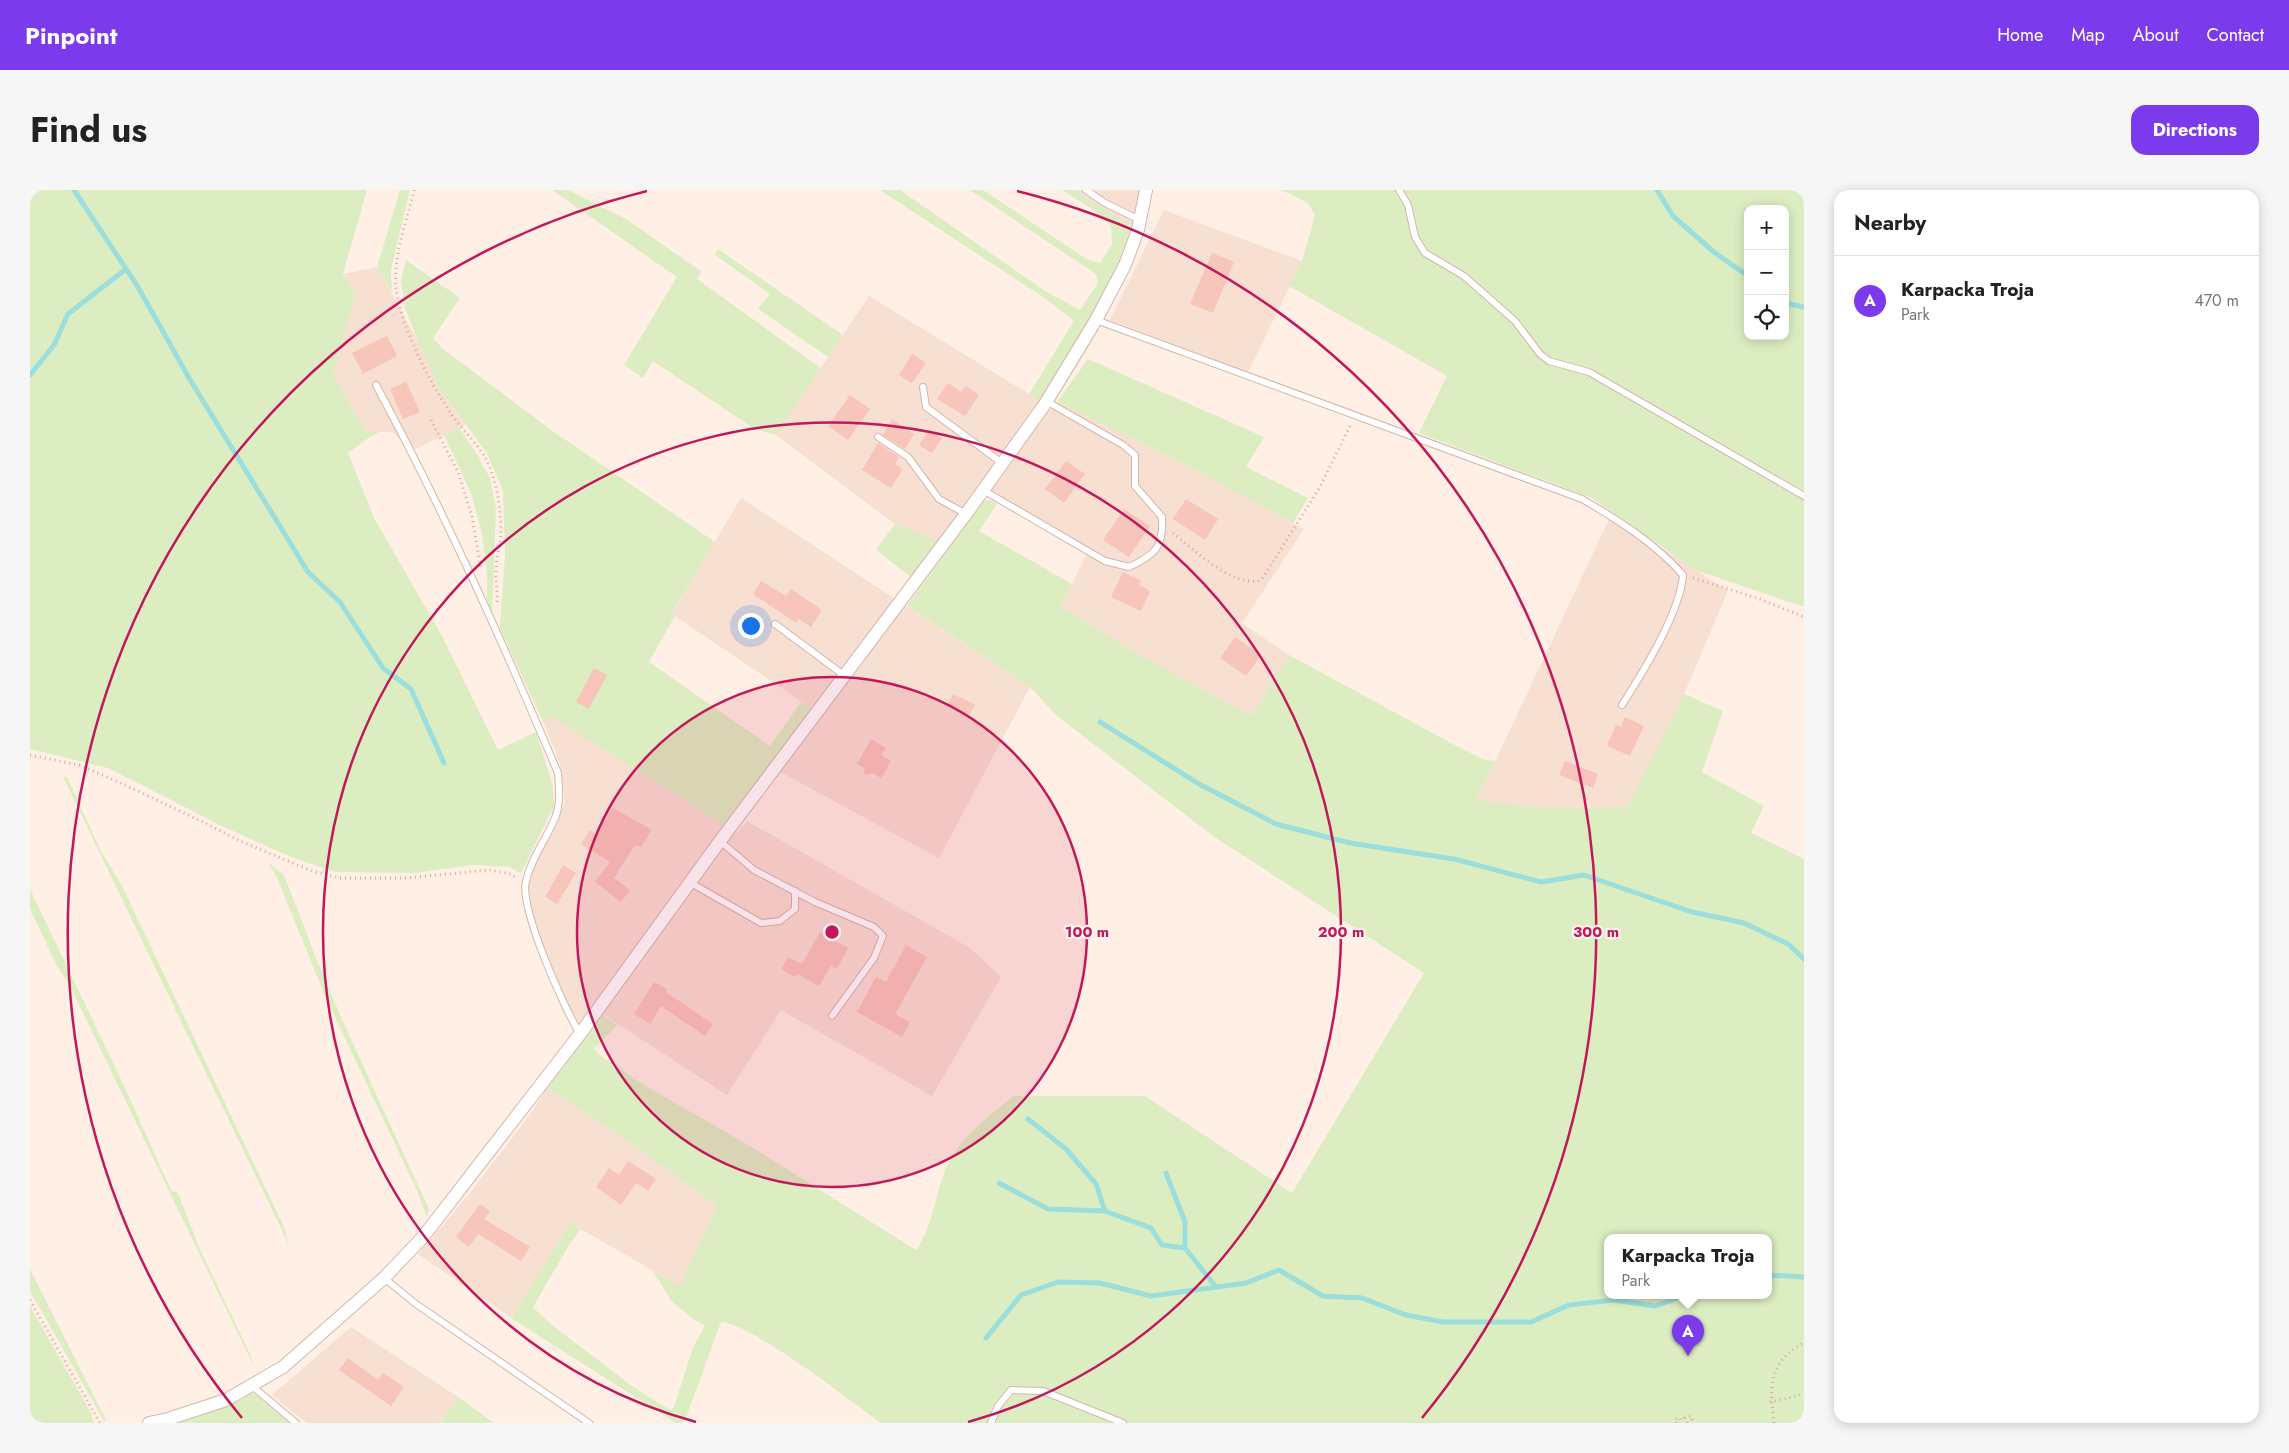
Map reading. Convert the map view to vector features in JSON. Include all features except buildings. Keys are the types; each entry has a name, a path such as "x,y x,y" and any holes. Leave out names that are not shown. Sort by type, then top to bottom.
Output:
{"street":[{"path":"149,1423 168,1419 226,1400 283,1367 384,1278 423,1237 580,1034 720,841 984,490 1046,401 1096,320 1125,265 1140,220 1146,190"}],"lane":[{"path":"1086,190 1105,203 1140,220"},
{"path":"1399,190 1408,205 1414,237 1425,253 1464,276 1475,285 1515,321 1540,354 1549,362 1589,372 1804,496"},
{"path":"1096,320 1582,498 1618,520 1671,561 1683,575 1681,591 1646,669 1622,705"},
{"path":"376,385 406,439 494,623 558,773 559,798 556,817 532,862 524,894 530,919 570,1018 580,1034"},
{"path":"923,387 926,406 1002,463"},
{"path":"984,490 1105,561 1129,567 1150,557 1162,538 1162,517 1136,486 1135,455 1123,445 1046,401"},
{"path":"878,437 908,458 939,499 966,514"},
{"path":"775,624 845,676"},
{"path":"720,841 754,870 874,927 883,936 874,958 832,1016"},
{"path":"691,883 761,924 780,921 795,909 795,891"},
{"path":"384,1278 416,1304 589,1423"},
{"path":"252,1386 296,1423"},
{"path":"991,1423 998,1406 1011,1390 1043,1392 1123,1423"}],"path":[{"path":"414,190 396,261 396,288 407,328 433,386 453,417 485,458 493,478 498,500 501,535 496,569 498,592 494,623"},
{"path":"1163,525 1217,568 1238,579 1256,582 1262,579 1320,488 1349,427 1357,415"},
{"path":"431,420 458,472 472,517 481,575"},
{"path":"1683,575 1757,598 1804,617"},
{"path":"30,755 88,769 208,824 240,841 312,871 340,878 368,879 406,878 489,870 511,874 525,886"},
{"path":"30,1300 100,1423"},
{"path":"1774,1423 1770,1402 1770,1388 1782,1358 1804,1343"},
{"path":"1770,1402 1804,1394"},
{"path":"1687,1423 1685,1418 1691,1416 1693,1423"},
{"path":"1676,1423 1675,1419 1680,1418 1682,1423"}],"shaded area":[{"path":"1074,190 1146,190 1138,230 1116,217"},
{"path":"1164,210 1302,261 1248,372 1110,320"},
{"path":"377,267 418,341 439,389 465,425 411,451 393,432 366,432 333,374 356,294 343,274"},
{"path":"869,296 1039,400 1050,411 1057,402 1186,465 1304,529 1242,623 1289,655 1251,716 1133,651 1061,607 1088,551 984,490 944,543 895,524 776,435"},
{"path":"741,498 1030,687 939,858 775,769 817,712 672,614"},
{"path":"1611,515 1728,591 1684,694 1627,807 1544,808 1477,800"},
{"path":"551,716 737,833 747,821 970,948 1001,977 932,1096 781,1010 727,1095 598,1011 580,1034 530,919 526,881 537,852 565,803 560,763 544,724"},
{"path":"547,1088 629,1142 717,1206 680,1286 570,1223 511,1318 418,1254 470,1193 529,1116"},
{"path":"351,1327 458,1397 440,1423 307,1423 272,1395"}],"green space":[{"path":"30,190 367,190 343,274 356,294 333,374 366,432 379,432 348,453 374,518 442,636 498,750 536,732 553,786 554,806 521,873 509,867 473,865 414,873 335,872 291,857 224,827 108,768 30,749"},
{"path":"400,190 410,190 391,270 392,292 377,267"},
{"path":"552,190 568,190 626,219 702,272 697,279 821,368 776,435 755,429 653,361 643,378 624,365 677,277"},
{"path":"880,190 900,190 1045,291 1080,310 1098,283 1096,274 970,190 983,190 1088,260 1100,263 1112,245 1111,226 1092,209 1062,190 1074,190 1131,226 1103,301 1039,400 1029,394 1074,321 1046,299"},
{"path":"1281,190 1804,190 1804,607 1695,570 1592,498 1419,433 1447,376 1289,286 1302,261 1315,215 1307,202"},
{"path":"718,249 840,333 842,336 828,357 758,309 770,294 715,255"},
{"path":"406,260 460,298 433,338 442,348 554,432 715,542 672,613 675,616 649,662 770,746 801,702 812,709 723,825 551,716 544,724 500,628 505,555 503,491 487,453 439,389 418,341 405,308 401,281"},
{"path":"1088,359 1264,437 1246,467 1308,498 1293,523 1186,465 1057,402"},
{"path":"459,428 472,446 490,478 496,508 492,612 487,603 487,577 482,534 472,496 444,435"},
{"path":"990,500 997,504 979,531 1072,584 1061,607 1133,651 1251,716 1289,655 1451,743 1483,759 1495,761 1477,800 1544,808 1627,807 1684,694 1723,711 1702,772 1764,806 1751,833 1804,859 1804,1423 881,1423 778,1349 736,1326 721,1322 686,1418 682,1423 676,1423 511,1318 570,1223 581,1229 569,1245 533,1307 567,1337 629,1383 671,1410 674,1407 693,1347 705,1326 672,1302 652,1270 680,1286 717,1206 629,1142 547,1088 603,1015 617,1025 594,1049 601,1056 649,1088 755,1149 916,1250 928,1228 946,1167 952,1156 972,1131 1013,1096 1145,1096 1292,1193 1424,973 1213,836 1057,716 1030,687 907,606 984,501"},
{"path":"895,524 939,541 911,577 876,550"},
{"path":"63,777 67,777 100,849 123,888 284,1227 289,1245"},
{"path":"268,862 284,875 345,1026 429,1209 427,1217 417,1191 326,998 277,878"},
{"path":"30,889 127,1092 171,1190 178,1193 199,1247 250,1354 255,1369 71,988 57,966 30,909"},
{"path":"30,1269 106,1420 104,1421 30,1291"},
{"path":"30,1306 91,1413 94,1423 30,1423"},
{"path":"253,1393 290,1423 178,1423 231,1405"},
{"path":"458,1397 494,1423 440,1423"}],"waterway":[{"path":"74,190 138,287 189,378 308,572 340,602 383,668 411,689 444,763"},
{"path":"1657,190 1673,216 1715,253 1744,273"},
{"path":"30,375 54,345 68,314 126,269"},
{"path":"1789,304 1804,307"},
{"path":"1100,722 1199,784 1276,824 1350,843 1454,859 1541,882 1584,875 1692,912 1744,923 1788,944 1804,959"},
{"path":"1028,1119 1066,1149 1096,1184 1105,1211"},
{"path":"1166,1173 1185,1222 1185,1248"},
{"path":"999,1183 1048,1209 1105,1211 1151,1228 1162,1245 1185,1248 1216,1287"},
{"path":"986,1338 1021,1295 1058,1282 1100,1283 1151,1296 1246,1283 1279,1270 1323,1296 1362,1298 1406,1315 1443,1322 1531,1322 1569,1305 1614,1300 1655,1306 1675,1299"},
{"path":"1772,1275 1804,1277"}],"place":[{"name":"Karpacka Troja","path":"1688,1356"}]}
